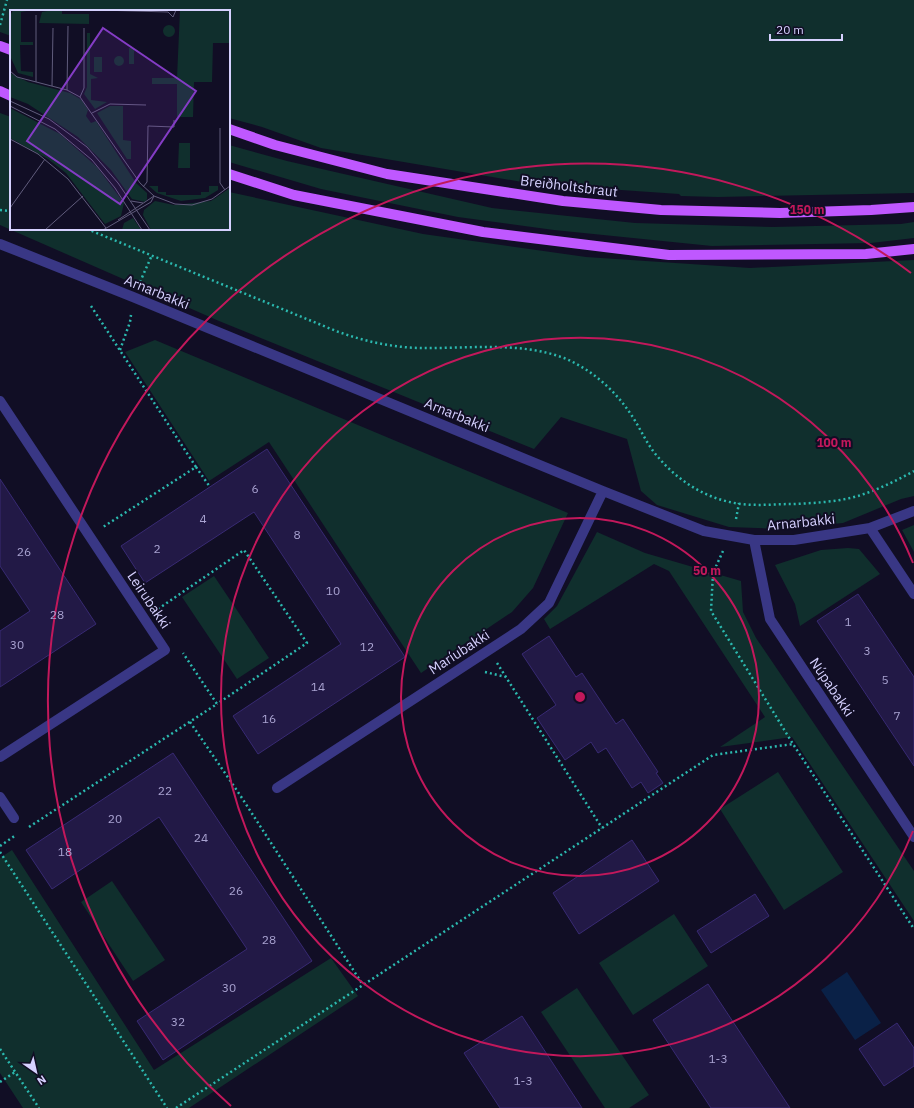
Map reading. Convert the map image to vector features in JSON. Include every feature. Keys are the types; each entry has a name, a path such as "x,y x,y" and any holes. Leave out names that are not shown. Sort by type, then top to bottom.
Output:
{"main road":[{"path":"0,46 10,50"},
{"path":"0,91 10,96"},
{"name":"Breiðholtsbraut","path":"230,129 275,145 387,174 563,201 661,210 780,213 914,207"},
{"path":"230,174 294,195 483,232 669,255 866,254 914,249"}],"street":[{"name":"Arnarbakki","path":"0,244 109,287 603,491 704,531 754,540 794,540 870,528 914,511"},
{"name":"Leirubakki","path":"0,401 165,650 0,758"},
{"name":"Maríubakki","path":"277,788 521,629 532,619 549,603 603,491"},
{"path":"870,528 914,594"},
{"name":"Núpabakki","path":"754,540 770,619 914,836"},
{"path":"0,797 14,818"}],"path":[{"path":"0,25 7,0"},
{"path":"0,210 10,211"},
{"path":"90,230 356,339 398,347 528,349 564,358 587,370 611,389 624,404 657,456 668,469 681,480 710,496 739,504 760,505 836,501 878,489 914,471"},
{"path":"140,282 152,255"},
{"path":"91,306 210,487"},
{"path":"120,350 130,322"},
{"path":"90,536 196,466"},
{"path":"736,523 739,504"},
{"path":"725,548 712,573 711,611 793,744 914,929"},
{"path":"26,829 190,722 307,643 244,550 155,611 152,607 141,614"},
{"path":"180,648 217,704"},
{"path":"496,661 602,828"},
{"path":"478,671 506,677"},
{"path":"190,722 240,795 363,985"},
{"path":"176,1108 714,755 793,744"},
{"path":"0,846 20,833"},
{"path":"0,852 167,1108"},
{"path":"0,1049 39,1108"},
{"path":"0,1082 15,1072"}],"green space":[{"path":"0,0 914,0 914,193 718,197 681,196 679,194 534,184 321,148 262,127 230,118 230,10 10,10 10,36 0,32"},
{"path":"0,113 10,117 10,229 0,225"},
{"path":"230,145 287,161 492,208 635,223 773,227 901,224 914,222 914,238 871,243 712,246 554,230 458,217 321,189 230,162"},
{"path":"230,192 423,234 586,257 750,268 914,260 914,496 901,499 843,523 780,529 729,527 657,505 641,491 627,439 561,417 534,449 219,321 11,230 230,230"},
{"path":"155,340 568,513 533,588 512,612 421,673 269,442 209,481 125,352"},
{"path":"914,525 914,552 902,530"},
{"path":"597,532 645,553 741,581 743,612 756,638 914,871 914,921 792,737 720,747 765,717 669,571 654,564 550,629 544,619 557,606"},
{"path":"848,548 859,549 880,574 800,626 795,604 775,565 821,550"},
{"path":"214,576 269,658 237,679 182,597"},
{"path":"778,772 843,872 784,910 720,809"},
{"path":"12,850 154,1070 331,958 358,996 189,1108 23,1108 0,1073 0,858"},
{"path":"112,881 165,960 133,981 81,902"},
{"path":"674,914 708,966 633,1015 599,963"},
{"path":"577,988 649,1095 629,1108 605,1108 541,1012"}],"water":[{"path":"847,972 881,1023 855,1040 821,990"}],"building":[{"path":"267,449 405,657 258,754 233,716 341,644 254,512 145,583 121,546"},
{"path":"0,479 96,624 0,687 0,631 30,611 0,566"},
{"path":"858,594 914,677 914,766 817,621"},
{"path":"549,636 576,677 582,673 616,724 623,719 658,772 656,773 663,783 648,793 641,782 632,788 606,748 598,753 591,742 565,760 537,718 556,705 522,654"},
{"path":"173,753 312,961 163,1060 137,1021 247,949 159,817 52,889 26,850"},
{"path":"632,840 659,881 579,934 553,893"},
{"path":"755,894 769,916 711,953 697,931"},
{"path":"708,984 790,1108 711,1108 653,1020"},
{"path":"522,1016 582,1108 500,1108 464,1053"},
{"path":"897,1023 914,1048 914,1066 884,1086 859,1049"}]}
